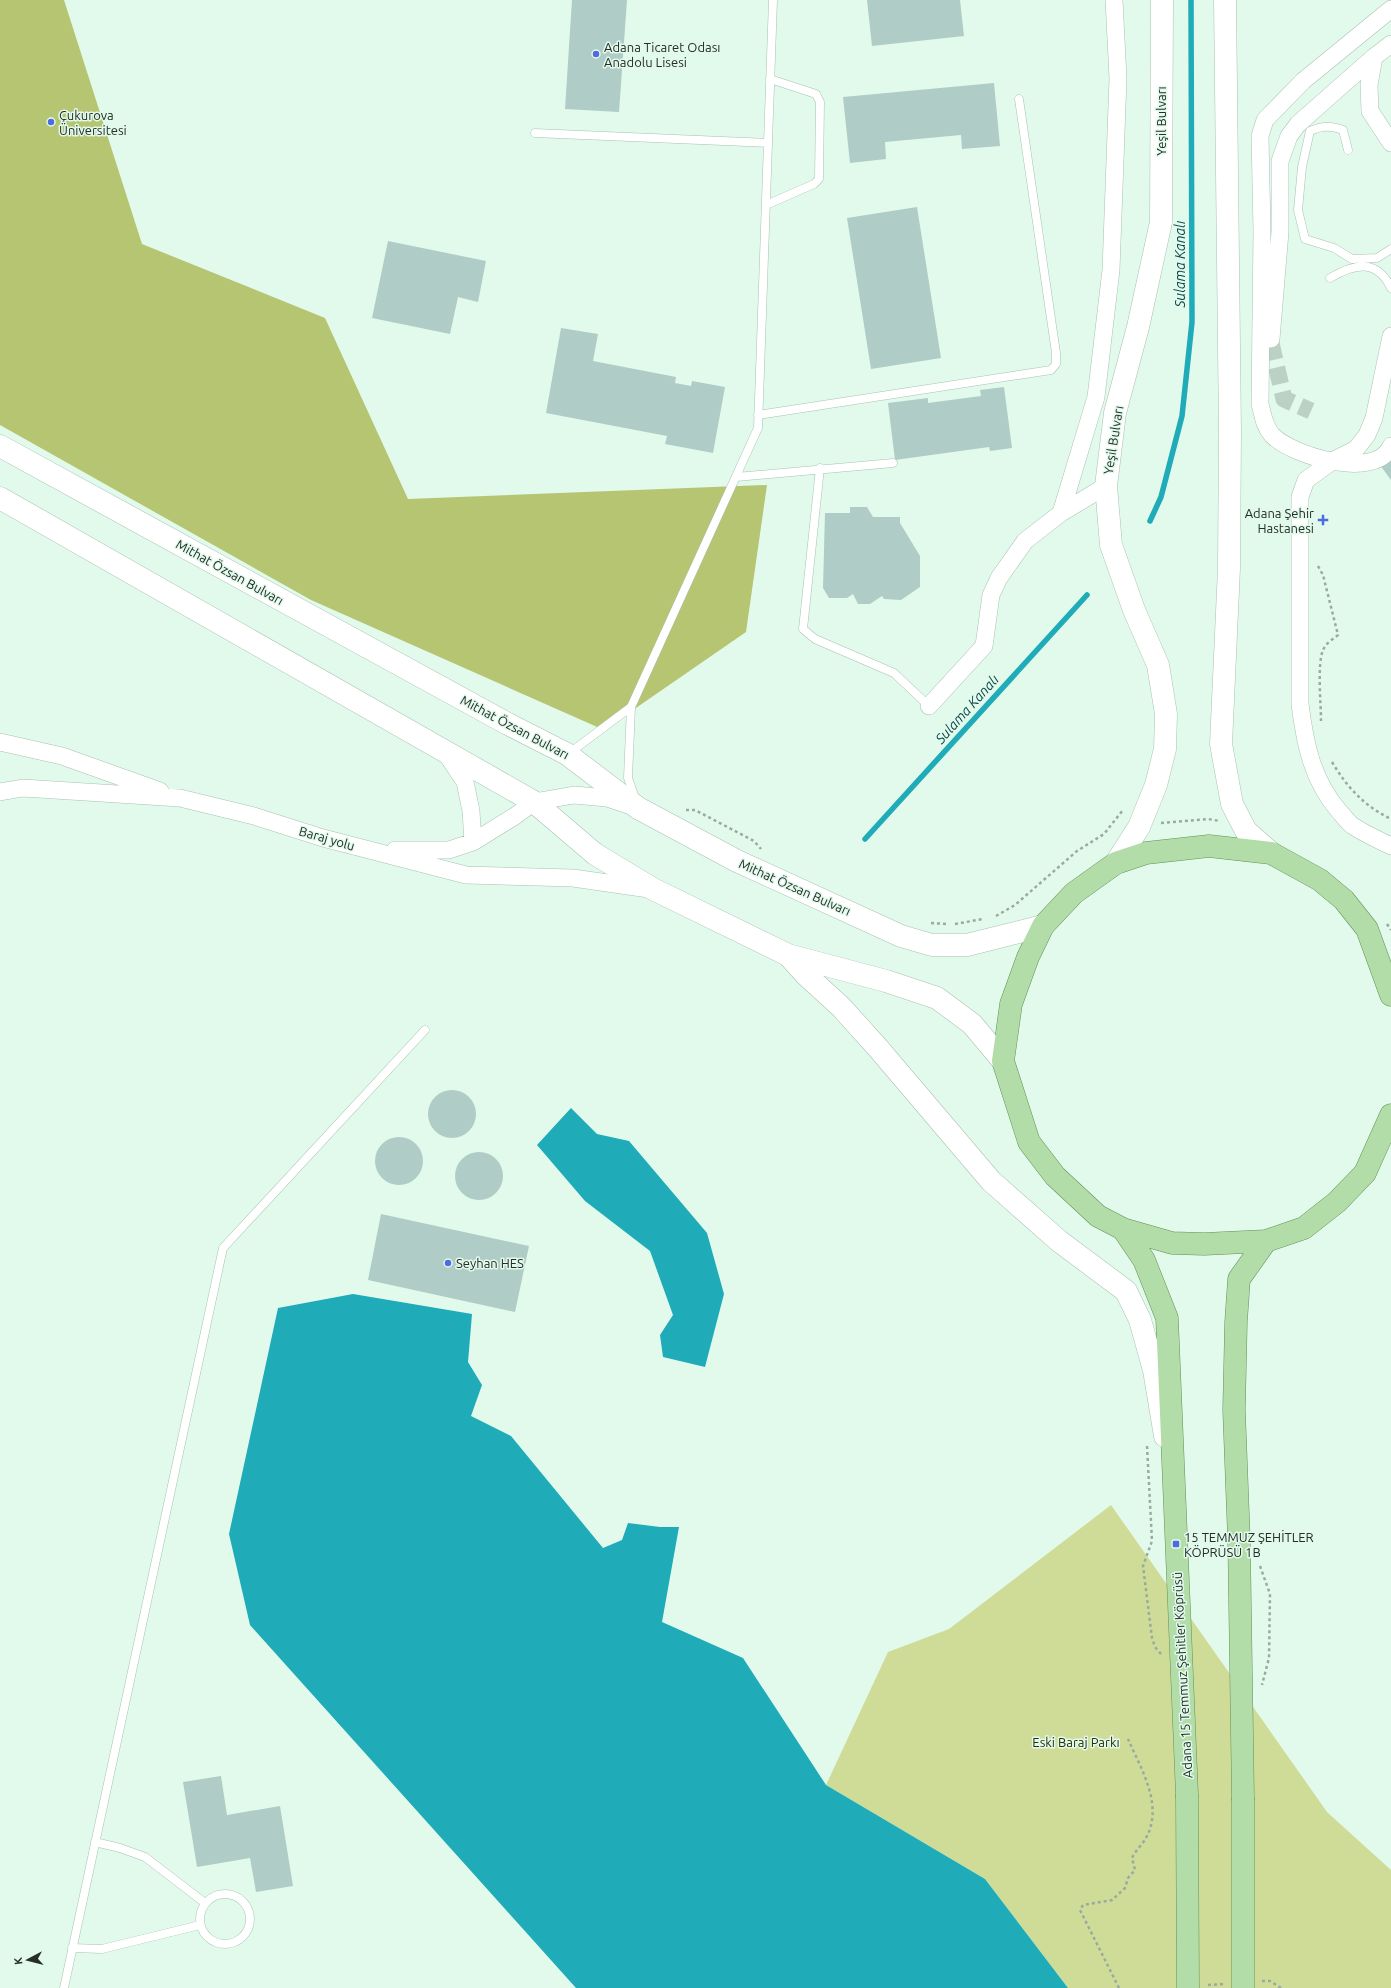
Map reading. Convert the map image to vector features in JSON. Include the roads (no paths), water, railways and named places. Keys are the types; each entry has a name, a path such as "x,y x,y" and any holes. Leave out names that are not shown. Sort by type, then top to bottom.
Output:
{"main road":[{"name":"Yeşil Bulvarı","path":"1116,863 1139,827 1156,785 1165,749 1166,714 1158,664 1134,610 1111,545 1106,486 1115,413 1138,327 1161,222 1162,0"},
{"path":"1225,0 1230,433 1229,568 1221,744 1232,804 1246,831 1271,853 1320,880 1344,900 1367,929 1390,988"},
{"name":"Mithat Özsan Bulvarı","path":"0,446 508,724 567,754 638,808 737,861 901,936 932,944 967,945 1043,926"},
{"path":"0,498 534,802 595,854 654,889 788,955 872,977 937,998 972,1024 1004,1061 1029,1142 1055,1176 1098,1216 1123,1229 1172,1242 1204,1244 1266,1241 1304,1228 1337,1202 1365,1173 1391,1115"},
{"path":"1004,1061 1011,1004 1028,957 1043,926 1074,893 1116,863 1146,853 1209,846 1271,853"},
{"path":"788,955 806,975 841,1007 878,1048 991,1181 1059,1241 1126,1291 1140,1320 1154,1370 1173,1487"},
{"name":"Adana 15 Temmuz Şehitler Köprüsü","path":"1123,1229 1144,1260 1166,1318 1187,1795 1188,1988"},
{"path":"1243,1988 1243,1798 1239,1540 1234,1410 1236,1322 1239,1279 1266,1241"}],"street":[{"path":"1061,513 1096,397 1111,270 1118,78 1114,0"},
{"path":"1391,8 1303,81 1265,120 1260,136 1262,231 1260,404 1265,424 1271,434 1292,450 1348,464 1364,464 1379,458 1391,446"},
{"path":"1271,343 1280,232 1280,161 1283,148 1289,136 1298,124 1374,57 1391,44"},
{"path":"1374,57 1369,85 1370,111 1391,143"},
{"path":"1391,336 1374,418 1367,435 1356,449 1334,460 1306,480 1300,497 1300,704 1304,735 1318,781 1329,799 1352,825 1391,846"},
{"path":"1379,394 1391,409"},
{"path":"929,706 984,646 991,595 999,578 1024,541 1061,513 1106,486"},
{"path":"0,742 62,756 180,798"},
{"path":"445,752 465,782 471,811 472,842"},
{"name":"Baraj yolu","path":"0,792 23,788 180,798 254,816 323,838 466,875 573,878 654,889"},
{"path":"373,851 449,850 472,842 515,816 534,802 574,795 607,798 638,808"}],"lane":[{"path":"638,808 628,778 631,707 758,428 773,0"},
{"path":"766,205 814,184 819,179 820,102 816,94 770,79"},
{"path":"758,415 1051,370 1056,364 1056,354 1019,99"},
{"path":"1348,150 1343,130 1333,126 1322,126 1310,131 1302,167 1298,210 1305,239 1334,248 1352,259 1377,258 1391,249"},
{"path":"535,133 768,143"},
{"path":"1330,278 1354,266 1366,266 1378,270 1386,278 1391,288"},
{"path":"736,476 893,463"},
{"path":"820,468 804,629 815,639 894,673 929,706"},
{"path":"567,754 631,707"},
{"path":"64,1988 223,1248 425,1030"},
{"path":"95,1842 120,1848 144,1857 205,1903"},
{"path":"218,1894 234,1895 245,1905 250,1920 244,1934 231,1943 223,1944 209,1938 200,1925 199,1917 205,1903 218,1894"},
{"path":"72,1948 102,1949 200,1925"}],"water":[{"path":"571,1108 597,1134 629,1141 707,1233 724,1294 705,1367 663,1357 660,1335 673,1315 650,1251 585,1201 537,1145"},
{"path":"353,1294 472,1314 468,1362 482,1385 471,1416 511,1436 603,1548 622,1540 628,1523 660,1527 679,1527 662,1622 743,1658 826,1785 985,1879 1068,1988 576,1988 250,1625 229,1534 278,1308"}],"waterway":[{"name":"Sulama Kanalı","path":"1150,521 1161,497 1182,416 1192,322 1191,0"},
{"name":"Sulama Kanalı","path":"865,839 1087,595"}],"tunnel":[{"path":"1271,343 1284,399 1311,411"}],"place":[{"name":"Adana Ticaret Odası Anadolu Lisesi","path":"596,54"},
{"name":"Çukurova Üniversitesi","path":"51,122"},
{"name":"Adana Şehir Hastanesi","path":"1323,520"},
{"name":"Seyhan HES","path":"448,1263"},
{"name":"15 TEMMUZ ŞEHİTLER KÖPRÜSÜ 1B","path":"1176,1544"}],"park label":[{"name":"Eski Baraj Parkı","path":"1076,1742"}]}
